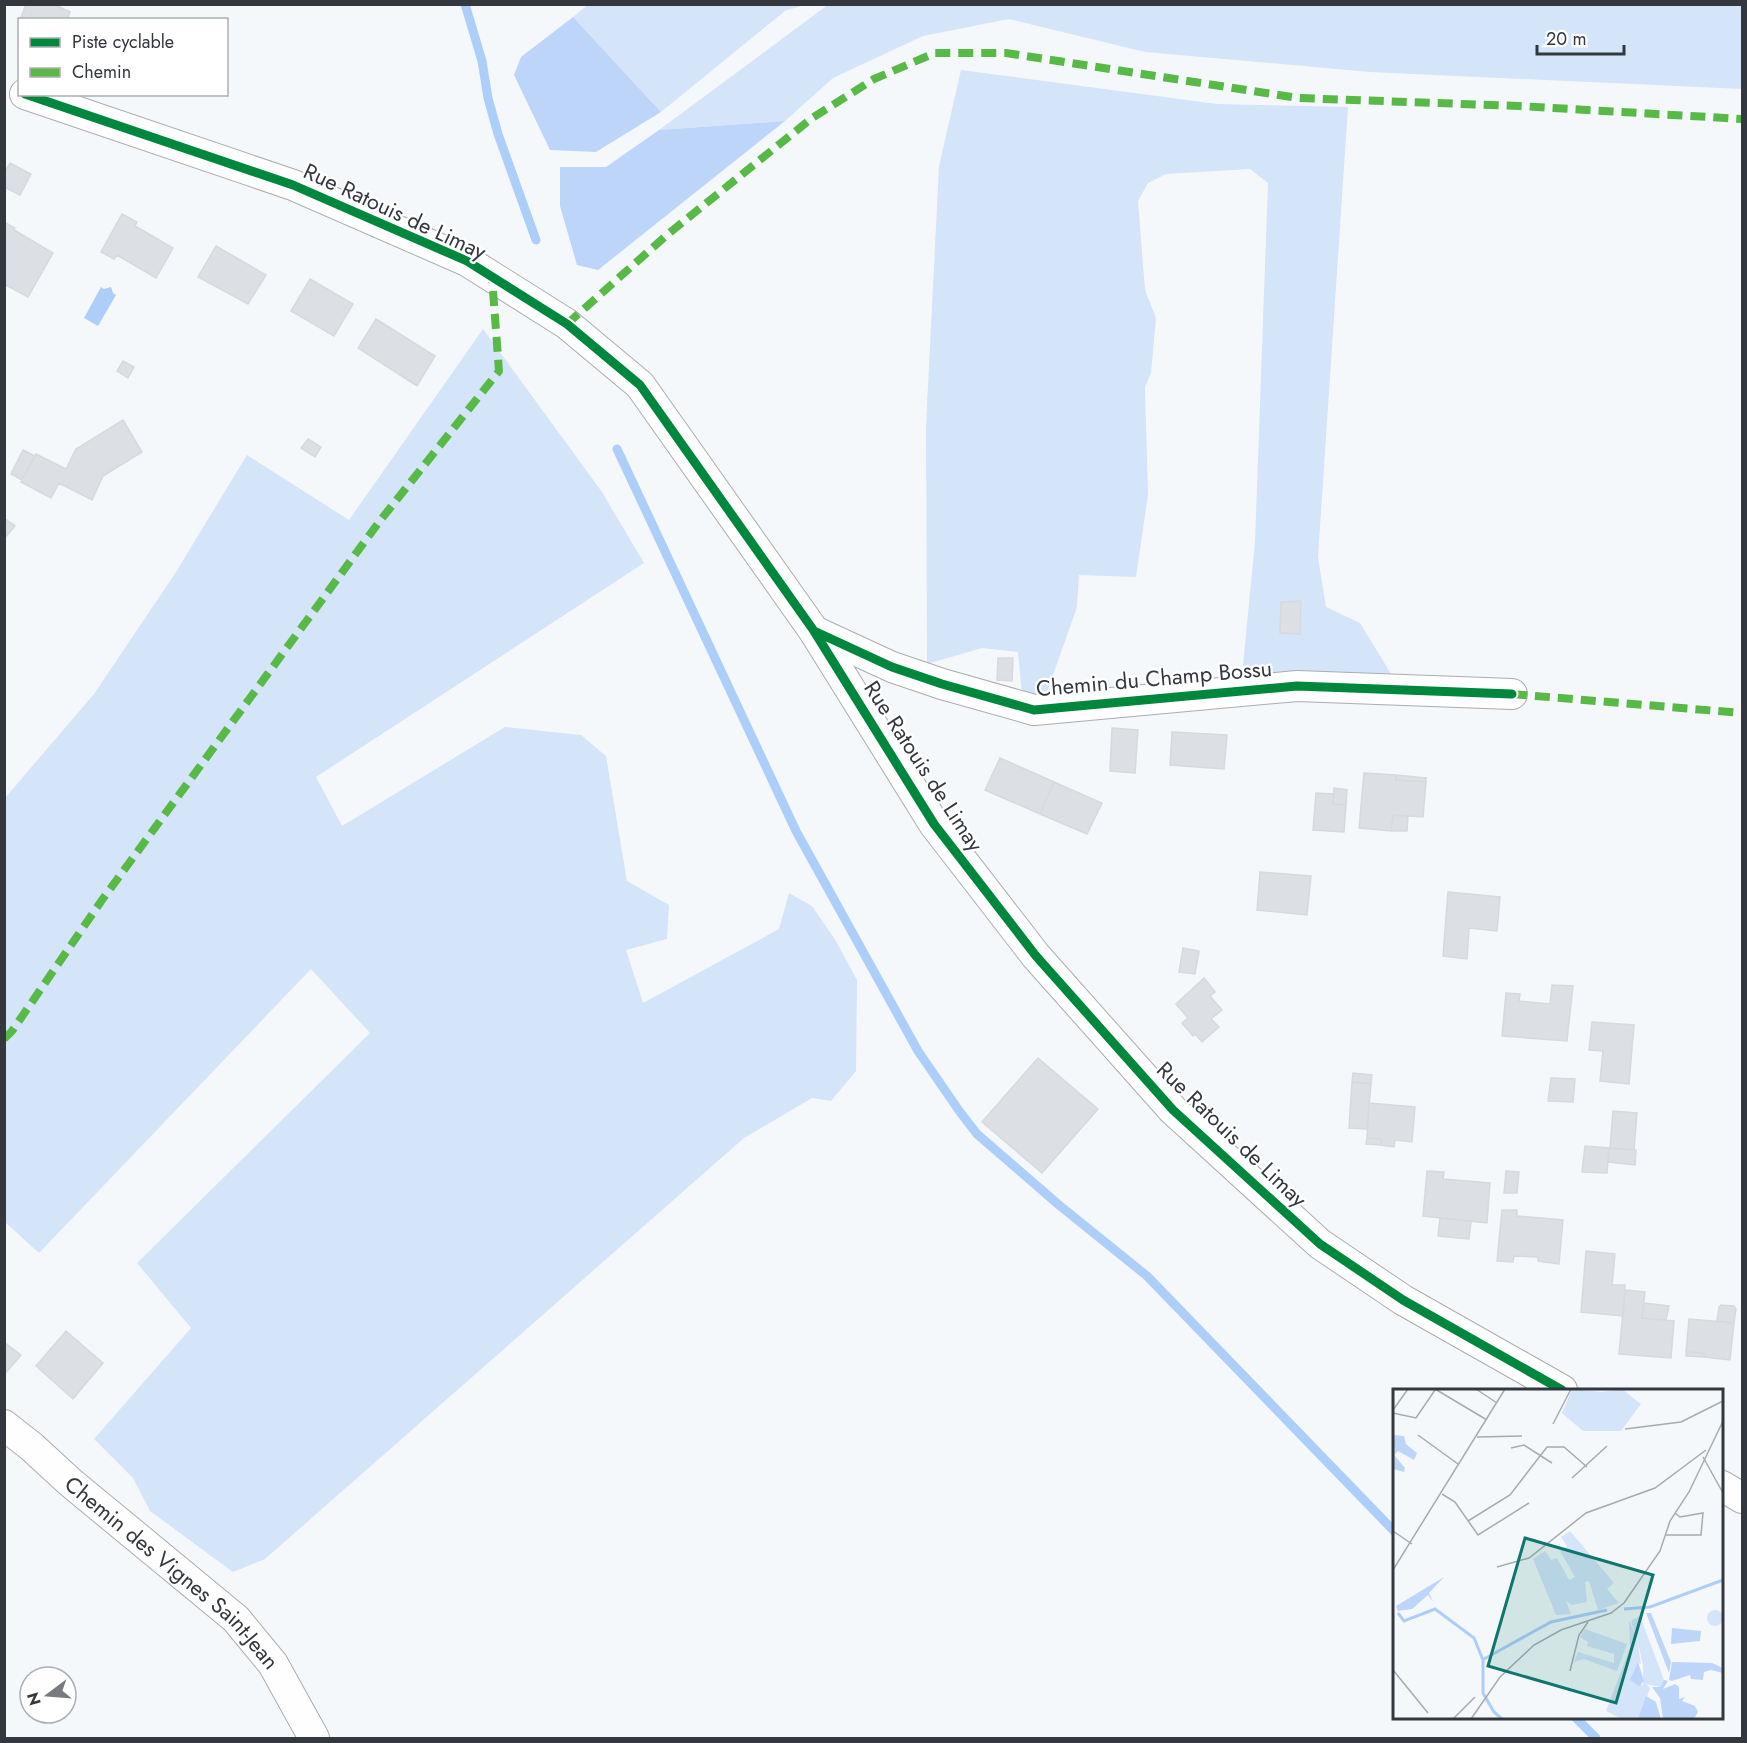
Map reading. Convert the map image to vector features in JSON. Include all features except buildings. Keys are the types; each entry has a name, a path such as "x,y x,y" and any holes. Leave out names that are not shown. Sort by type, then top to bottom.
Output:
{"street":[{"name":"Rue Ratouis de Limay","path":"31,96 293,184 467,261 567,324 640,385 814,631 934,824 1036,956 1173,1110 1320,1244 1403,1300 1560,1389"},
{"name":"Chemin du Champ Bossu","path":"814,631 892,667 1034,710 1297,686 1512,694"},
{"name":"Chemin des Vignes Saint-Jean","path":"4,1425 236,1619 273,1664 314,1738"},
{"path":"1723,1487 1743,1498"}],"shaded area":[{"path":"589,4 804,5 785,11 661,112 573,17"},
{"path":"829,4 1742,5 1742,89 1370,72 1145,52 1009,19 923,36 833,78 785,121 659,130"},
{"path":"573,17 661,112 596,152 550,150 514,75 521,57"},
{"path":"961,70 1217,104 1348,107 1318,557 1326,607 1360,623 1393,677 1246,672 1243,665 1255,542 1268,183 1250,169 1166,174 1148,183 1138,201 1145,290 1156,318 1151,373 1145,387 1148,495 1136,577 1079,575 1077,607 1047,692 1022,695 1018,652 982,648 927,664 926,426 939,166"},
{"path":"785,121 598,270 577,265 560,206 560,167 606,167 659,130"},
{"path":"101,287 104,289 111,287 116,295 98,326 84,318"},
{"path":"483,329 602,492 644,563 316,777 342,826 505,727 581,735 606,756 627,881 669,905 667,939 626,950 643,1003 779,929 789,893 812,906 836,941 857,980 856,1071 831,1101 812,1098 744,1138 265,1559 233,1572 150,1511 133,1478 94,1439 191,1328 137,1263 370,1033 311,969 39,1253 5,1222 5,798 94,694 176,572 247,455 349,520"}],"waterway":[{"path":"465,4 482,61 488,98 498,134 536,240"},
{"path":"617,449 796,831 918,1051 960,1112 977,1134 1059,1205 1147,1276 1393,1530"},
{"path":"1577,1719 1596,1738"}],"marked path":[{"path":"567,324 668,234 812,118 874,79 935,53 1006,53 1298,98 1519,106 1742,119"},
{"path":"4,1039 12,1031 102,900 379,522 499,371 492,277"},
{"path":"1512,694 1742,713"}],"cycle path":[{"path":"31,96 293,185 467,261 567,324 640,385 814,631 934,824 1036,956 1173,1110 1320,1244 1403,1300 1560,1389"},
{"path":"814,631 892,667 1034,710 1297,686 1512,694"}]}
